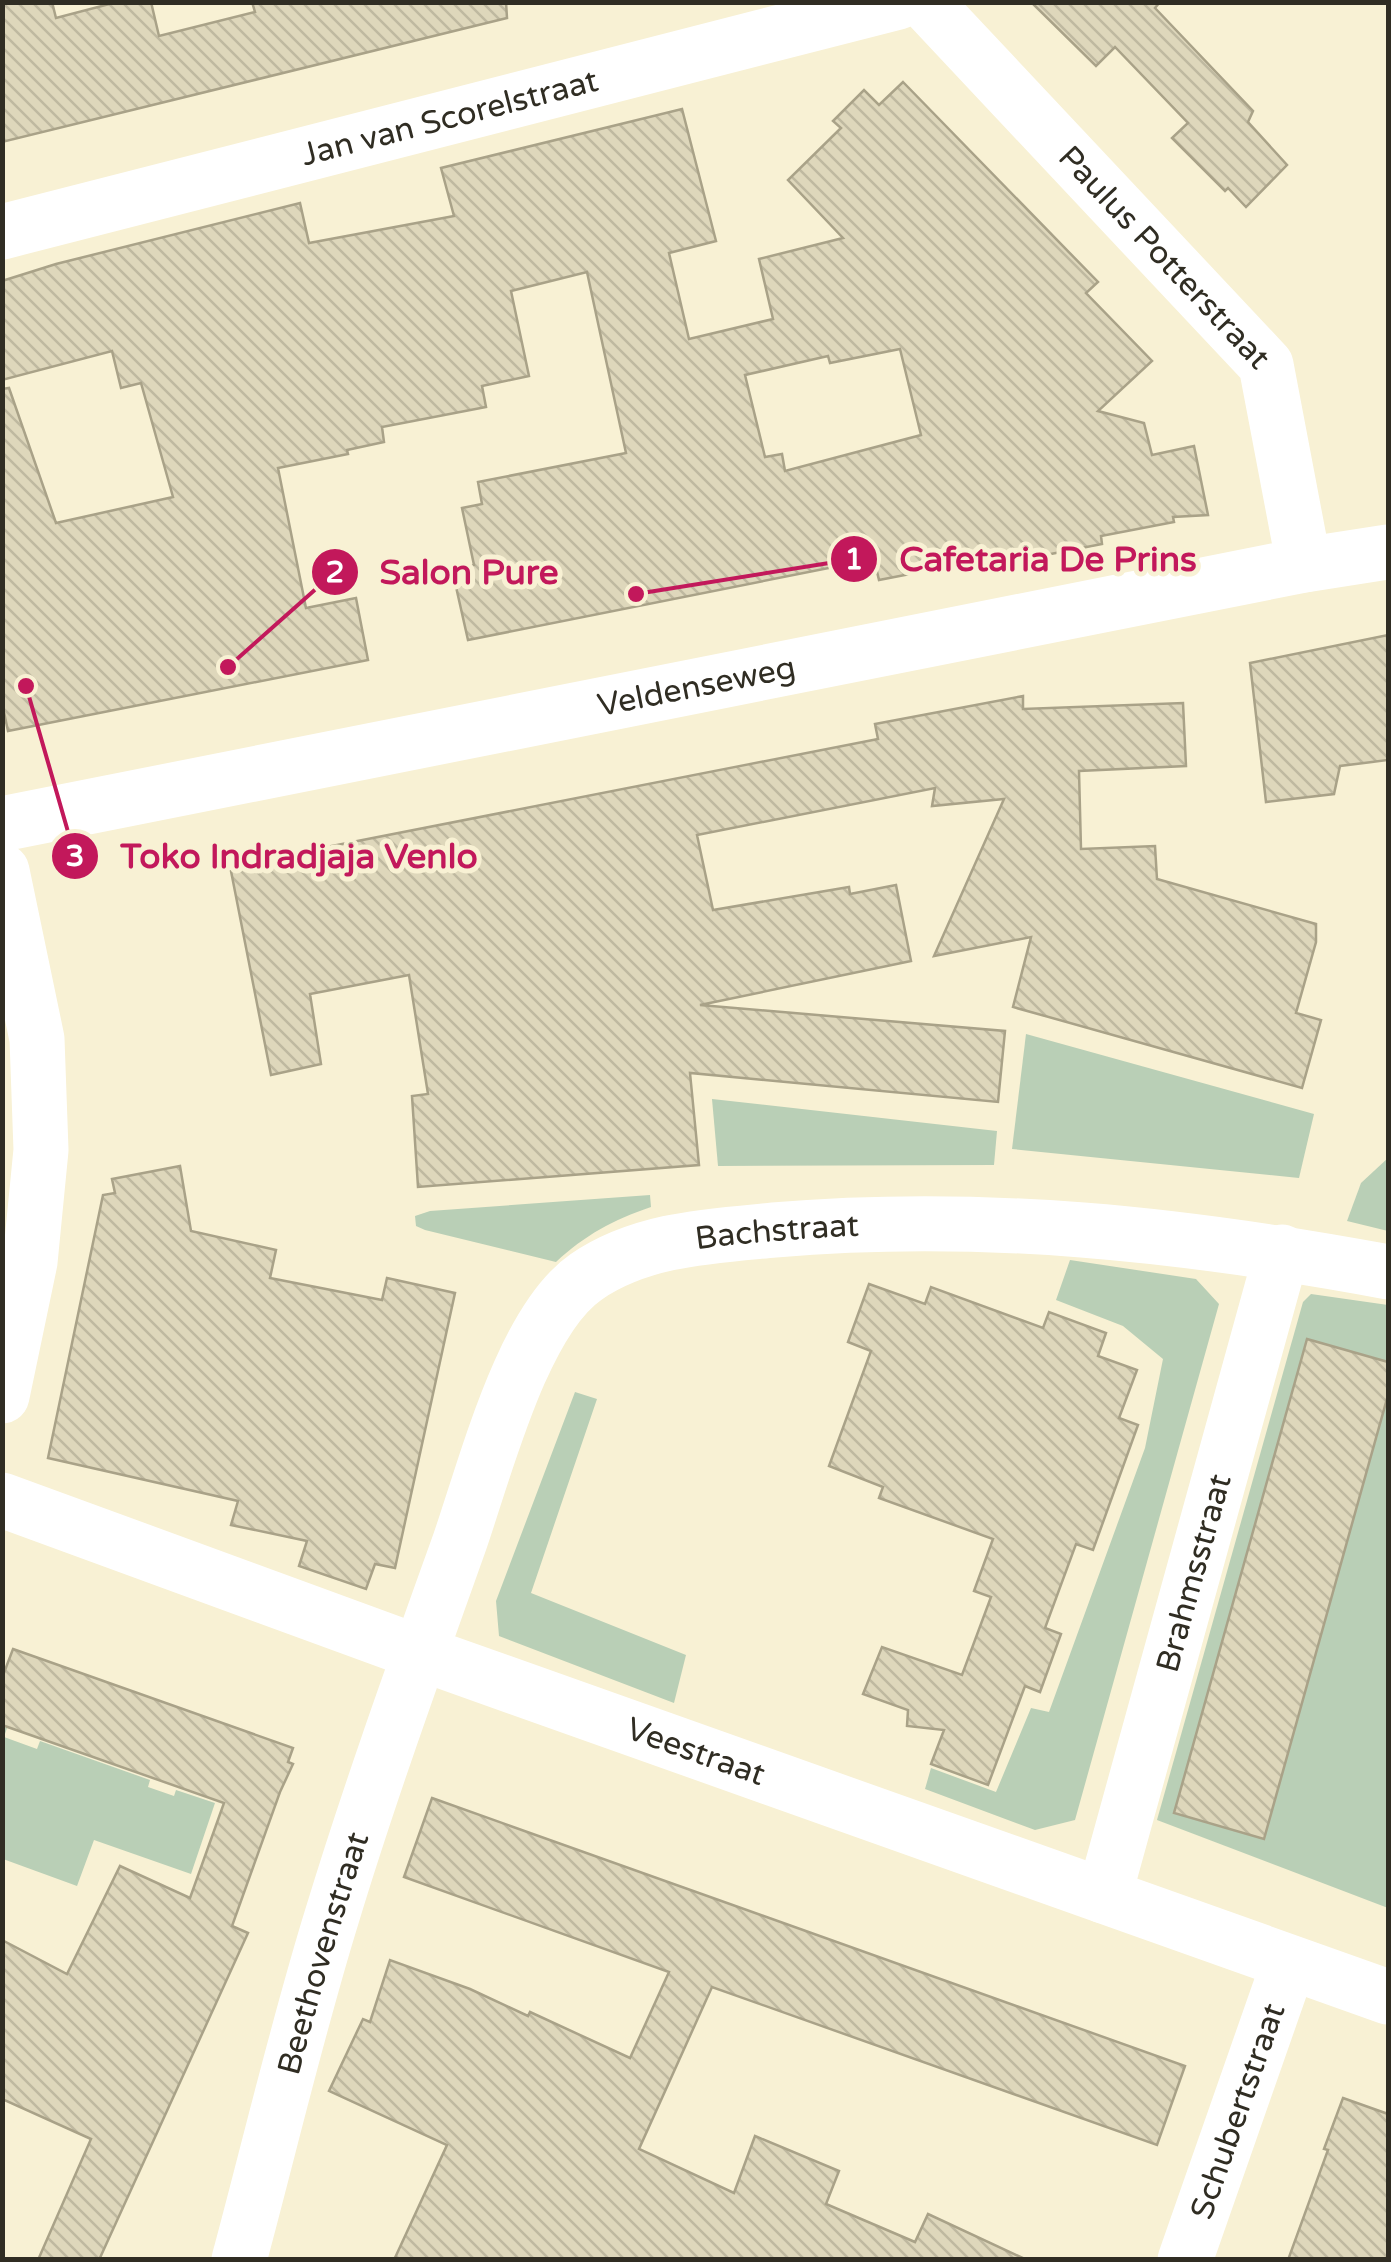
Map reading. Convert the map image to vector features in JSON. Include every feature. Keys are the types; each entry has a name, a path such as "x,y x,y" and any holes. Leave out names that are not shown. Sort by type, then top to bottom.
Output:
{"street":[{"name":"Jan van Scorelstraat","path":"2,232 898,2"},
{"name":"Paulus Potterstraat","path":"925,2 1266,365 1304,565"},
{"name":"Veldenseweg","path":"2,824 1304,565 1388,552"},
{"path":"2,870 37,1038 41,1150 30,1262 2,1396"},
{"name":"Bachstraat","path":"420,1653 525,1357 565,1296 585,1277 632,1254 688,1238 867,1222 987,1224 1160,1235 1388,1272"},
{"name":"Brahmsstraat","path":"1104,1896 1291,1254"},
{"name":"Veestraat","path":"2,1500 1388,1997"},
{"name":"Beethovenstraat","path":"239,2260 331,1918 420,1653"},
{"name":"Schubertstraat","path":"1185,2260 1289,1963"}],"green space":[{"path":"1026,1034 1314,1114 1299,1178 1012,1149"},
{"path":"712,1099 997,1131 994,1165 718,1166"},
{"path":"1388,1158 1388,1231 1347,1221 1361,1183"},
{"path":"650,1195 651,1207 600,1229 556,1262 416,1226 415,1216 430,1211"},
{"path":"1070,1260 1196,1279 1219,1304 1075,1820 1035,1830 925,1789 931,1768 996,1792 1031,1708 1049,1712 1145,1448 1163,1359 1123,1326 1056,1300"},
{"path":"1311,1294 1388,1305 1388,1908 1157,1820 1303,1302"},
{"path":"575,1392 597,1399 531,1593 686,1655 674,1703 499,1636 496,1601"},
{"path":"2,1727 7,1728 4,1737 37,1749 40,1741 150,1780 148,1787 174,1796 176,1790 215,1803 191,1874 94,1840 77,1886 3,1859"}],"building":[{"path":"2,2 52,2 56,18 117,2 151,2 159,36 255,12 252,2 506,2 507,18 2,142"},
{"path":"1031,2 1160,2 1155,8 1253,111 1248,122 1287,165 1246,207 1172,138 1188,123 1115,47 1096,66"},
{"path":"903,82 1098,282 1086,293 1152,361 1098,411 1144,423 1152,455 1194,446 1208,515 1173,517 1174,522 1101,536 1102,544 1025,559 1023,552 879,580 874,559 468,640 452,569 474,565 462,508 482,504 478,482 626,453 587,272 511,291 529,376 482,386 486,407 382,427 384,442 347,450 348,454 278,468 306,608 356,598 368,660 8,731 2,703 2,389 9,388 56,523 173,497 141,383 121,388 112,351 2,380 2,281 300,203 309,243 454,216 441,168 682,109 716,241 669,253 689,339 773,319 759,259 843,238 788,180 841,128 833,121 864,90 879,105","holes":["900,349 921,435 785,471 782,454 765,457 745,375 828,356 830,363"]},
{"path":"1388,635 1388,760 1340,766 1334,794 1266,802 1250,663"},
{"path":"1023,696 1023,709 1183,703 1186,766 1079,771 1081,849 1155,846 1157,879 1316,924 1316,942 1296,1013 1321,1020 1302,1088 1013,1007 1031,937 934,956 1004,799 932,806 935,788 697,835 713,910 849,887 850,894 896,885 911,961 700,1005 1005,1031 998,1102 690,1073 699,1165 418,1187 412,1096 428,1094 409,975 310,994 321,1064 271,1075 230,866 878,739 875,724"},
{"path":"180,1166 191,1231 276,1250 270,1278 382,1300 387,1278 455,1293 395,1568 375,1564 366,1589 299,1566 307,1541 231,1525 238,1501 48,1458 103,1195 115,1193 112,1179"},
{"path":"869,1284 925,1304 931,1287 1043,1328 1049,1312 1106,1333 1098,1356 1137,1370 1119,1418 1138,1425 1093,1550 1076,1544 1045,1628 1061,1634 1040,1692 1025,1686 988,1785 931,1764 944,1730 907,1726 908,1710 863,1694 882,1647 962,1675 991,1597 974,1591 993,1539 879,1498 883,1487 829,1466 871,1351 848,1342"},
{"path":"1307,1339 1388,1362 1388,1395 1264,1839 1174,1813"},
{"path":"13,1649 293,1748 288,1762 293,1764 232,1926 248,1933 99,2260 38,2260 91,2139 2,2099 2,1940 67,1974 120,1866 190,1898 224,1803 2,1725 2,1678"},
{"path":"432,1798 1185,2066 1157,2145 712,1987 639,2149 734,2193 755,2136 839,2171 826,2204 915,2242 928,2214 1027,2260 394,2260 447,2145 329,2091 363,2019 370,2022 390,1960 470,1989 528,2016 530,2012 630,2058 669,1972 404,1877"},
{"path":"1343,2098 1388,2114 1388,2260 1288,2260 1328,2150 1324,2149"}],"place":[{"name":"Cafetaria De Prins","path":"636,594"},
{"name":"Salon Pure","path":"228,667"},
{"name":"Toko Indradjaja Venlo","path":"26,686"}]}
